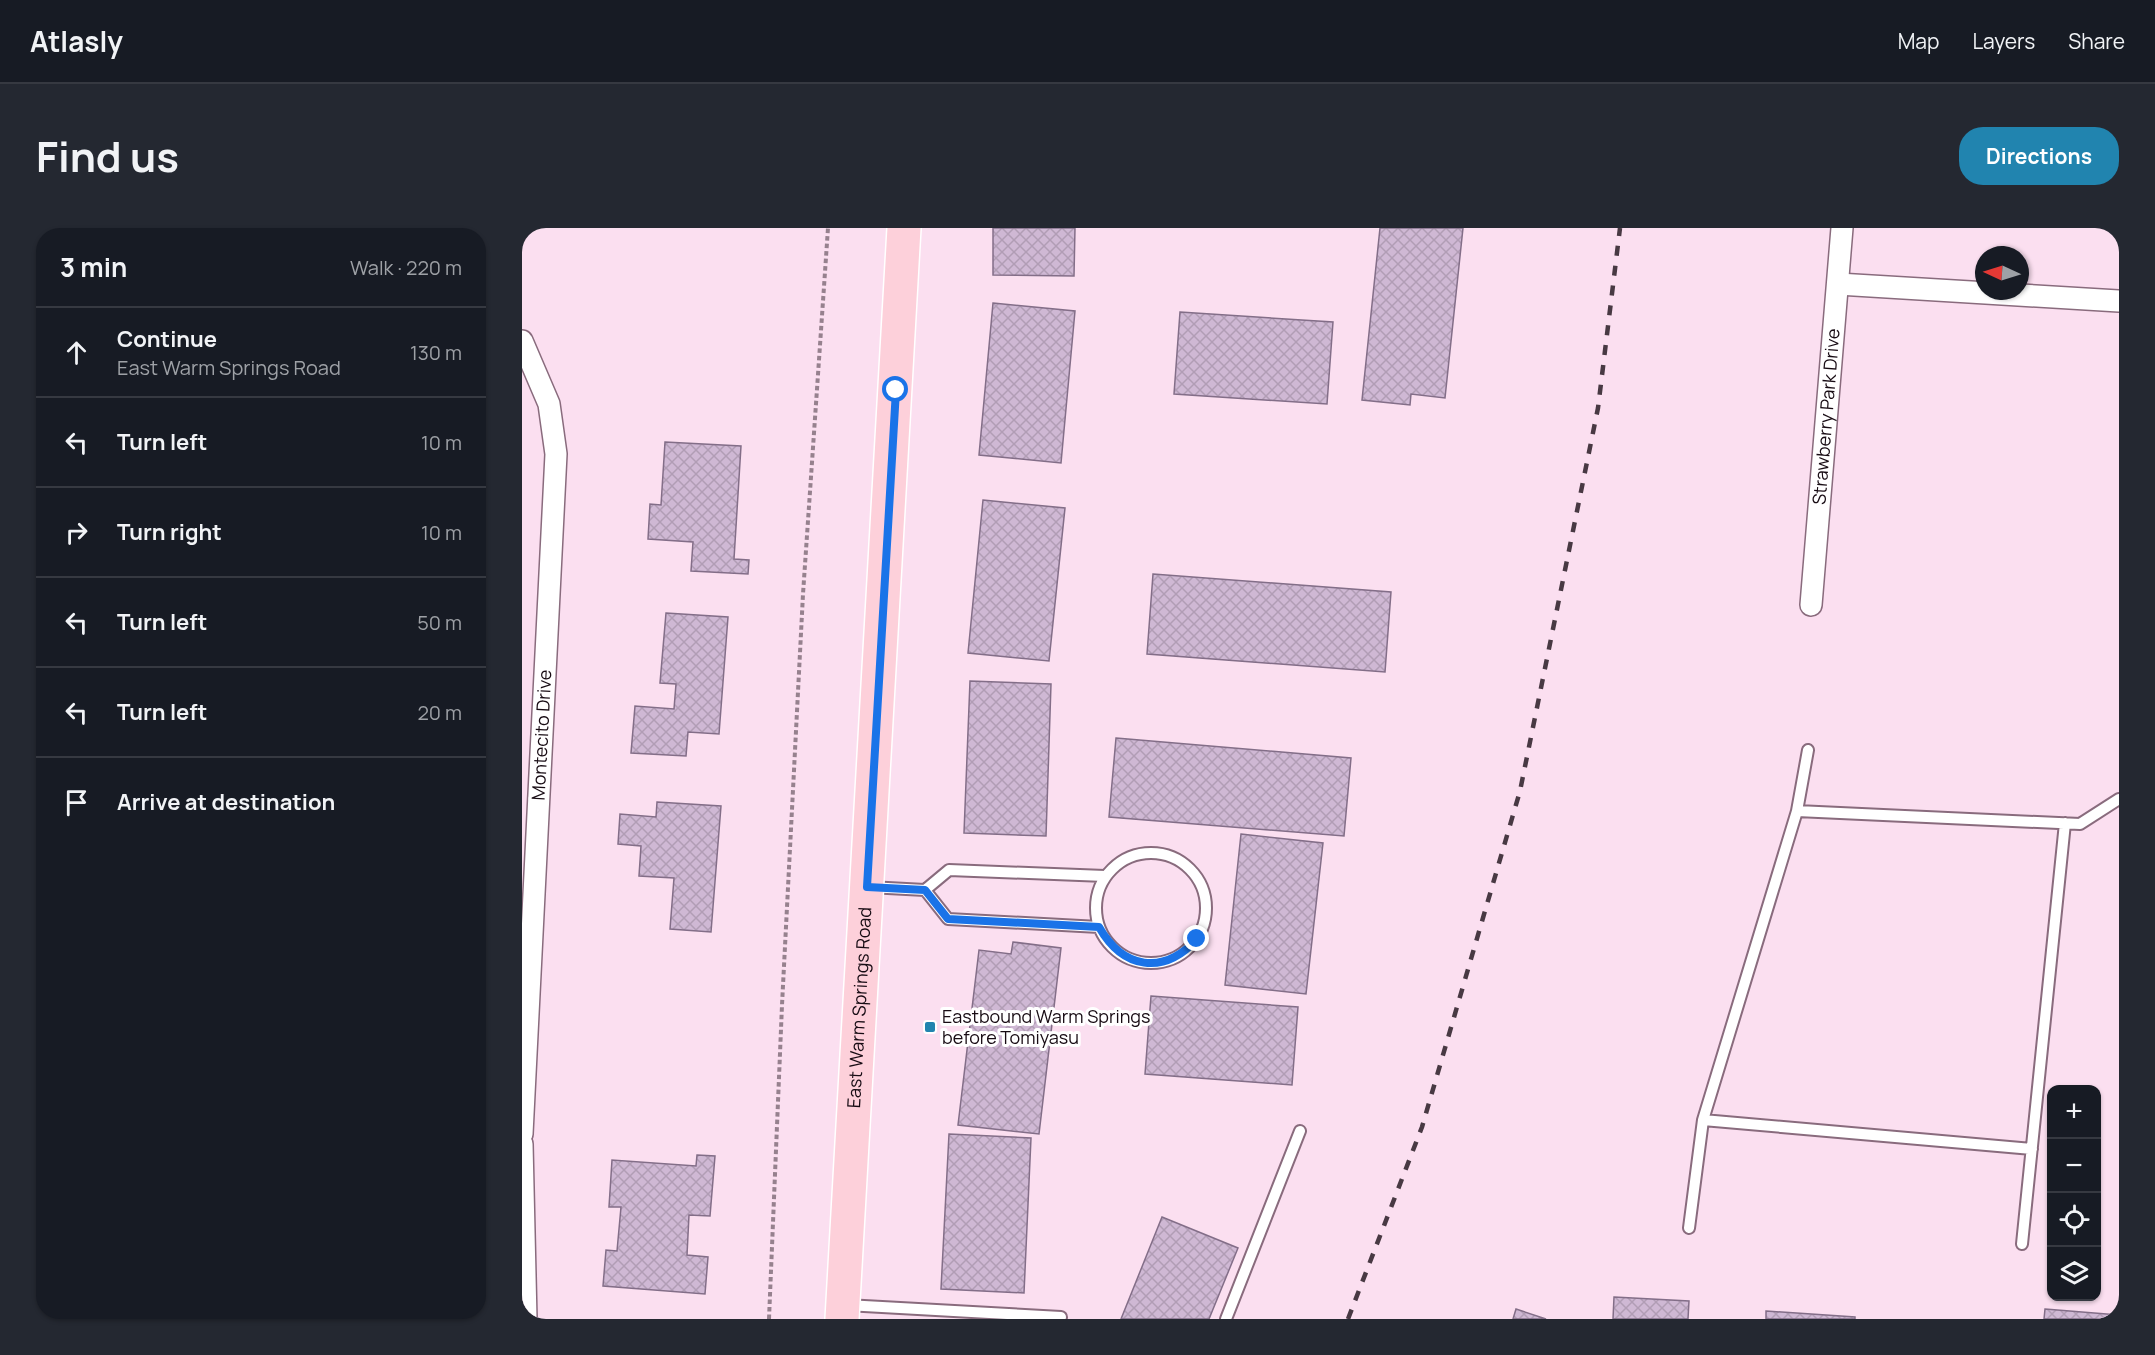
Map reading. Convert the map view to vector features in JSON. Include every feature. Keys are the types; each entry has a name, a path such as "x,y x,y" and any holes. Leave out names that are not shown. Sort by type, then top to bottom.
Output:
{"main road":[{"name":"East Warm Springs Road","path":"843,1312 904,228"}],"street":[{"name":"Strawberry Park Drive","path":"1811,605 1842,228"},
{"path":"1838,284 2119,301"},
{"name":"Montecito Drive","path":"522,341 549,404 556,454 522,1134"},
{"path":"522,1144 526,1319"}],"lane":[{"path":"1689,1228 1703,1120 1797,810 1808,750"},
{"path":"1797,810 2080,824 2119,800"},
{"path":"2022,1244 2066,823"},
{"path":"1159,852 1177,858 1192,870 1202,886 1207,904 1205,923 1197,939 1185,952 1170,960 1153,964 1136,961 1120,954 1108,942 1099,927 1096,909 1098,890 1105,876 1122,861 1140,853 1159,852"},
{"path":"867,887 925,890 949,870 1105,876"},
{"path":"925,890 948,919 1099,927"},
{"path":"1703,1120 2032,1149"},
{"path":"1226,1319 1300,1131"},
{"path":"843,1312 1061,1317"}],"path":[{"path":"769,1319 802,606 828,228"}],"building":[{"path":"993,228 1075,228 1074,276 993,275"},
{"path":"1380,228 1463,228 1445,398 1411,394 1410,405 1362,400"},
{"path":"993,303 1075,311 1061,463 979,455"},
{"path":"1180,312 1333,322 1327,404 1174,394"},
{"path":"665,442 741,446 734,559 749,560 748,574 691,571 693,542 648,539 650,504 661,505"},
{"path":"983,500 1065,508 1049,661 968,653"},
{"path":"1153,574 1391,592 1385,672 1147,654"},
{"path":"666,613 728,617 719,734 688,732 686,756 631,753 635,706 674,709 676,684 660,683"},
{"path":"970,681 1051,684 1046,836 964,833"},
{"path":"1116,738 1351,758 1344,836 1109,817"},
{"path":"657,802 721,806 711,932 670,929 674,878 639,876 641,846 618,844 620,814 656,817"},
{"path":"1241,834 1323,843 1306,994 1225,985"},
{"path":"1013,942 1061,948 1039,1134 958,1125 979,950 1011,954"},
{"path":"1151,996 1298,1007 1292,1085 1145,1074"},
{"path":"949,1134 1031,1138 1024,1293 941,1289"},
{"path":"697,1155 715,1156 710,1216 689,1215 687,1255 708,1257 705,1294 603,1286 606,1250 617,1251 621,1207 609,1207 612,1160 696,1166"},
{"path":"1162,1217 1238,1248 1209,1319 1121,1319"},
{"path":"1614,1297 1689,1301 1688,1319 1613,1319"},
{"path":"1516,1309 1546,1319 1513,1319"},
{"path":"2045,1309 2119,1315 2119,1319 2044,1319"},
{"path":"1766,1311 1855,1317 1855,1319 1766,1319"}],"railway":[{"path":"1348,1319 1422,1127 1520,791 1598,408 1620,228"}],"place":[{"name":"Eastbound Warm Springs before Tomiyasu","path":"930,1027"}],"route":[{"path":"896,390 867,887 925,890 948,919 1099,927 1108,942 1120,954 1136,961 1153,964 1170,960 1185,952 1197,939"}]}
